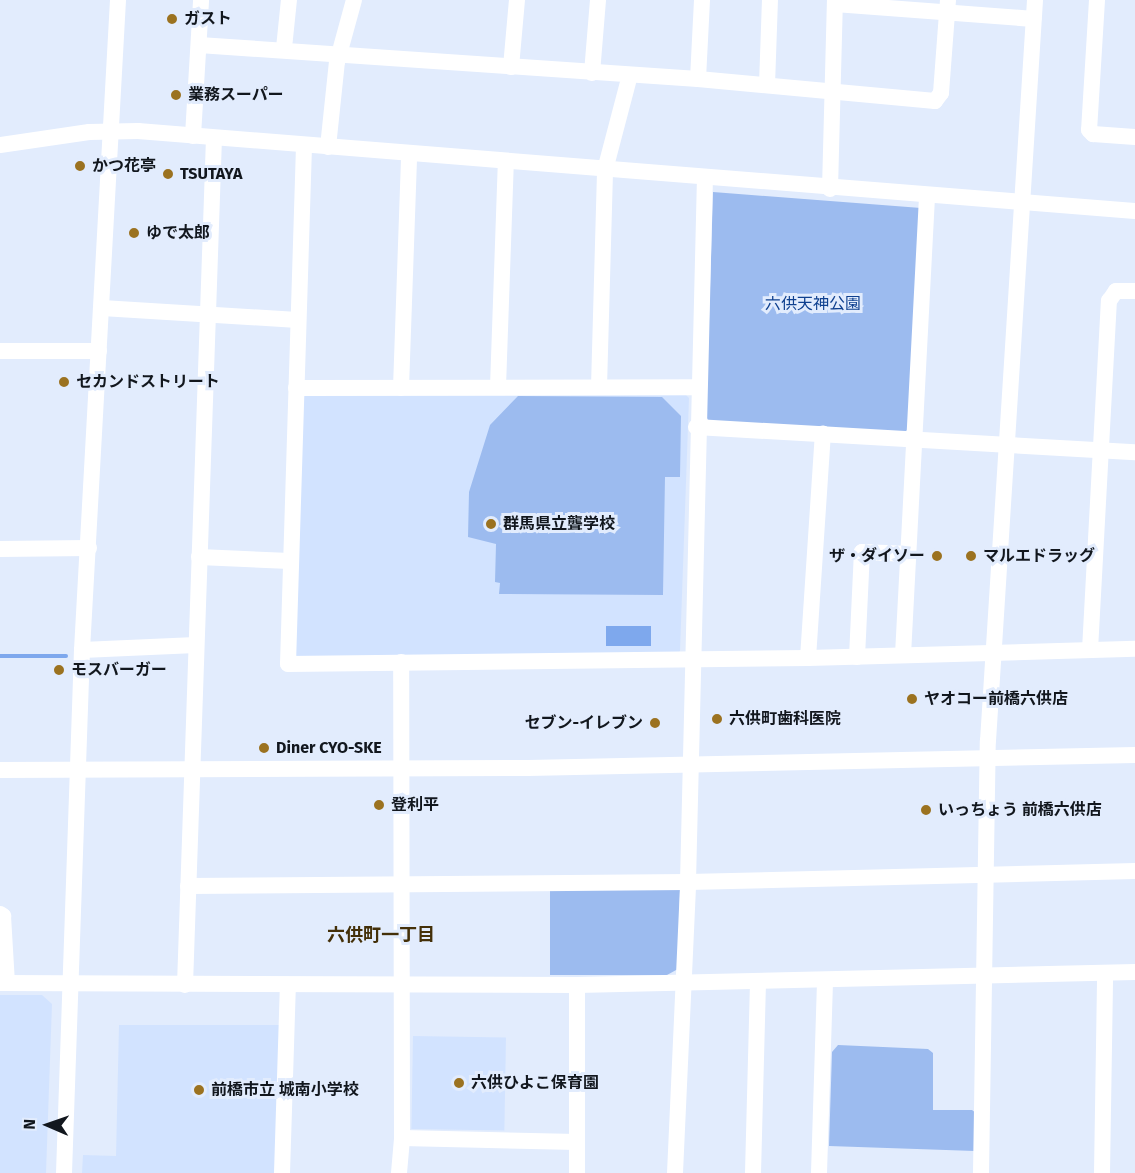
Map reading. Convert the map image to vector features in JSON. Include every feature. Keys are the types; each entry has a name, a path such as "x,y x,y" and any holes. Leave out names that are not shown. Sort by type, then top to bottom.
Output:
{"street":[{"path":"64,1173 82,650 113,130 118,0"},
{"path":"193,136 201,0"},
{"path":"284,48 290,0"},
{"path":"328,147 338,53 354,0"},
{"path":"511,67 517,0"},
{"path":"592,73 598,0"},
{"path":"699,79 702,0"},
{"path":"767,85 770,0"},
{"path":"981,1173 987,759 1020,203 1035,0"},
{"path":"1097,0 1089,130 1093,134 1135,137"},
{"path":"830,189 835,2 948,6 1033,19"},
{"path":"199,45 284,48 938,99 948,6"},
{"path":"599,387 605,170 630,75"},
{"path":"0,145 113,130 1135,212"},
{"path":"185,986 213,138"},
{"path":"304,146 288,664 808,658 1135,649"},
{"path":"401,388 409,154"},
{"path":"498,387 506,162"},
{"path":"675,1173 688,882 696,427 705,178"},
{"path":"903,655 927,196"},
{"path":"1090,650 1109,301 1116,291 1135,291"},
{"path":"102,308 298,320"},
{"path":"0,351 99,351"},
{"path":"296,388 698,387"},
{"path":"696,427 1135,452"},
{"path":"808,658 823,434"},
{"path":"0,549 89,548"},
{"path":"857,657 862,552 909,554"},
{"path":"199,557 290,561"},
{"path":"82,650 196,645"},
{"path":"399,1173 402,1138 401,662"},
{"path":"0,770 689,766 1135,755"},
{"path":"188,886 688,882 1135,870"},
{"path":"0,914 3,916 4,983 185,986 577,985 683,982 758,983 1135,972"},
{"path":"1102,1173 1105,973"},
{"path":"819,1173 825,981"},
{"path":"753,1173 758,983"},
{"path":"282,1173 288,985"},
{"path":"577,985 577,1173"},
{"path":"402,1138 577,1142"}],"shaded area":[{"name":"群馬県立聾学校","path":"684,393 689,398 680,651 676,656 298,658 292,649 301,399 307,394"},
{"path":"606,626 651,626 651,646 606,646"},
{"path":"0,995 42,995 52,1004 46,1173 0,1173"},
{"name":"前橋市立 城南小学校","path":"119,1025 282,1025 277,1173 82,1173 83,1155 116,1156"},
{"name":"六供ひよこ保育園","path":"413,1036 506,1038 504,1131 411,1129"}],"green space":[{"name":"六供天神公園","path":"713,192 921,208 908,429 903,434 710,422 706,417"},
{"path":"518,396 662,397 681,416 680,477 665,477 663,595 499,594 500,583 495,582 496,544 468,537 469,492 490,425"},
{"path":"550,886 680,890 678,969 667,975 550,975"},
{"path":"838,1045 928,1049 933,1053 933,1110 972,1110 976,1113 975,1151 829,1146 832,1052"}],"waterway":[{"path":"0,656 66,656"}],"place":[{"name":"ガスト","path":"172,19"},
{"name":"業務スーパー","path":"176,95"},
{"name":"かつ花亭","path":"80,166"},
{"name":"TSUTAYA","path":"168,174"},
{"name":"ゆで太郎","path":"134,233"},
{"name":"セカンドストリート","path":"64,382"},
{"name":"群馬県立聾学校","path":"491,524"},
{"name":"ザ・ダイソー","path":"937,556"},
{"name":"マルエドラッグ","path":"971,556"},
{"name":"モスバーガー","path":"59,670"},
{"name":"ヤオコー前橋六供店","path":"912,699"},
{"name":"六供町歯科医院","path":"717,719"},
{"name":"セブン-イレブン","path":"655,723"},
{"name":"Diner CYO-SKE","path":"264,748"},
{"name":"登利平","path":"379,805"},
{"name":"いっちょう 前橋六供店","path":"926,810"},
{"name":"六供ひよこ保育園","path":"459,1083"},
{"name":"前橋市立 城南小学校","path":"199,1090"}],"district":[{"name":"六供町一丁目","path":"381,935"}]}
